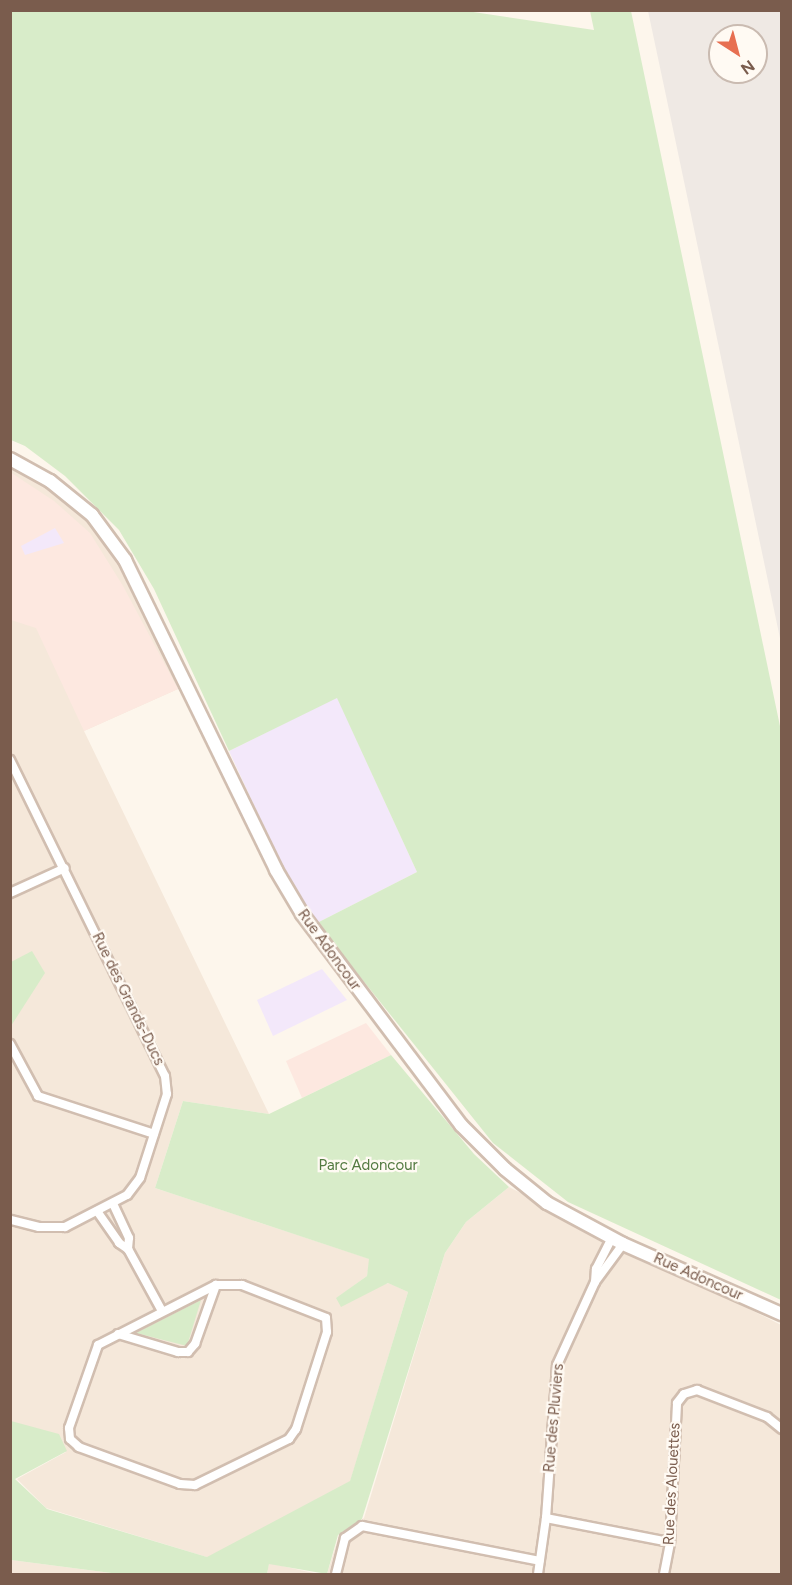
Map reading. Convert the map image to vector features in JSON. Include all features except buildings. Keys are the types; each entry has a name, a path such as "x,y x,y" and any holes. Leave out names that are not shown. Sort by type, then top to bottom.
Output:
{"street":[{"name":"Rue Adoncour","path":"10,459 50,481 92,515 125,560 276,870 302,914 414,1068 461,1125 505,1169 547,1203 618,1241 782,1314"},
{"name":"Rue des Grands-Ducs","path":"10,760 65,868 165,1076 167,1094 140,1178 127,1195 65,1227 39,1227 10,1220"},
{"path":"10,893 65,868"},
{"path":"10,1044 38,1096 154,1134"},
{"path":"113,1203 129,1238 128,1249"},
{"path":"97,1211 119,1243 128,1249 162,1311"},
{"name":"Rue des Pluviers","path":"538,1575 546,1518 557,1365 595,1282 604,1275 618,1241"},
{"path":"118,1334 178,1353 188,1352 195,1344 216,1285"},
{"path":"216,1285 242,1285 326,1318 327,1332 296,1429 278,1448 195,1485 180,1484 79,1448 70,1439 69,1428 98,1345 216,1285"},
{"name":"Rue des Alouettes","path":"664,1575 670,1542 677,1403 684,1394 697,1390 767,1417 782,1429"},
{"path":"546,1518 670,1542"},
{"path":"336,1575 345,1538 362,1526 540,1561"}],"shaded area":[{"path":"648,11 781,11 781,643"},
{"path":"11,459 92,515 125,560 178,689 84,731 269,1114 183,1101 155,1188 370,1259 367,1276 337,1298 389,1283 408,1292 350,1482 210,1558 46,1508 17,1479 66,1452 11,1423"},
{"path":"10,472 54,501 90,533 123,586 178,689 84,731 36,628 11,620"},
{"path":"55,528 64,543 25,555 21,546"},
{"path":"337,697 417,872 317,923 290,883 229,751"},
{"path":"322,969 347,1000 273,1036 257,1000"},
{"path":"366,1023 391,1055 302,1098 286,1061"},
{"path":"509,1187 781,1325 781,1574 327,1574 339,1535 364,1518 445,1253 466,1222"},
{"path":"11,1560 119,1574 11,1574"},
{"path":"269,1563 318,1574 267,1574"}],"green space":[{"path":"460,10 594,30 590,11 631,11 781,731 781,1300 568,1202 493,1143 317,923 417,872 337,698 229,751 154,589 119,530 65,476 25,446 11,440 10,11"},
{"path":"32,951 45,973 11,1026 11,962"},
{"name":"Parc Adoncour","path":"391,1055 474,1154 509,1187 466,1222 445,1253 362,1519 338,1535 327,1574 269,1564 267,1574 119,1574 11,1560 11,1421 59,1434 67,1451 15,1479 47,1509 207,1557 350,1481 408,1292 388,1283 341,1307 336,1298 367,1276 369,1259 155,1188 183,1101 269,1114"},
{"path":"201,1300 187,1346 136,1333"}]}
